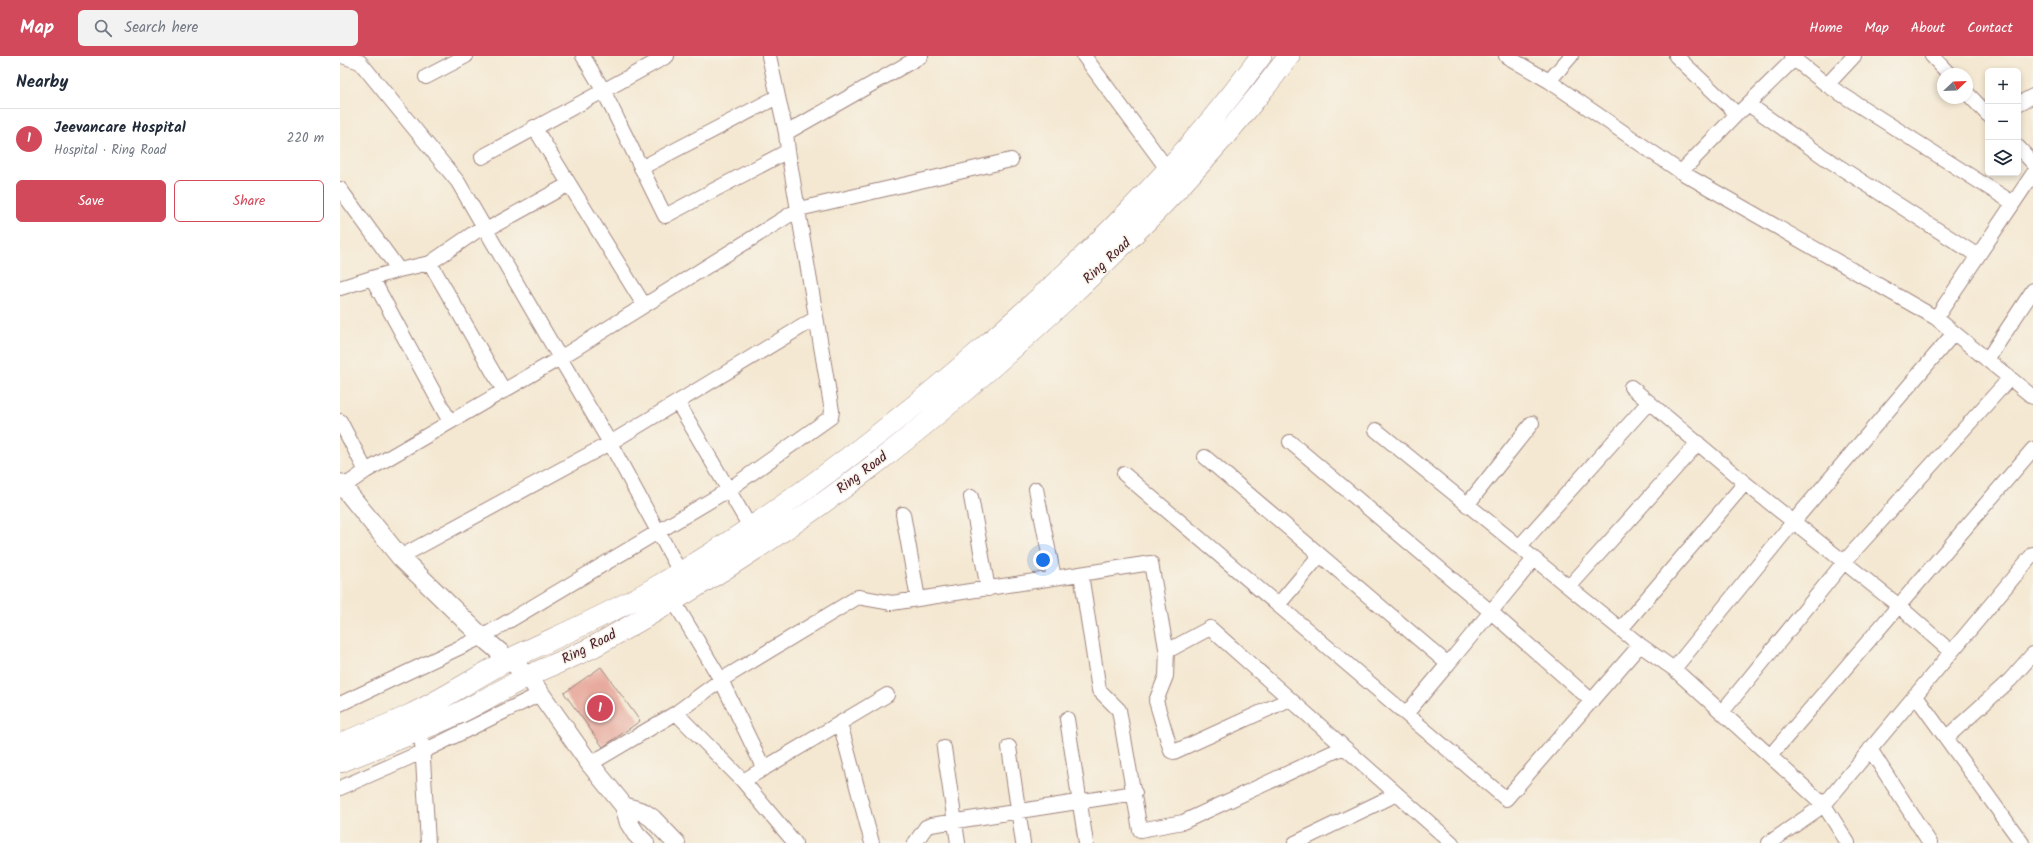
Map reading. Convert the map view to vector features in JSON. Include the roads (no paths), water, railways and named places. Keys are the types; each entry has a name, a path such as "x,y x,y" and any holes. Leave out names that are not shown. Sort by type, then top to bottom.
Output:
{"highway":[{"name":"Ring Road","path":"340,744 410,715 509,660 642,595 750,527 831,472 917,404 1031,306 1142,200 1225,104 1261,56"},
{"name":"Ring Road","path":"340,762 456,715 528,676 600,644 673,600 780,532 868,470 943,410 1020,342 1125,245 1195,172 1255,102 1288,56"}],"main road":[{"path":"342,485 400,557 482,637 528,676 590,764 624,806 629,823 636,834 645,843"},
{"path":"624,806 643,812 652,818 676,843"}],"street":[{"path":"342,56 360,62 458,182 610,443 680,572"},
{"path":"426,77 466,56"},
{"path":"583,56 602,90 665,216 788,151"},
{"path":"482,156 667,56"},
{"path":"786,133 921,56"},
{"path":"1084,56 1168,170"},
{"path":"1506,56 1549,81 1681,172 1936,318 2033,397"},
{"path":"1549,81 1571,56"},
{"path":"1676,56 1737,114"},
{"path":"1827,85 1854,56"},
{"path":"1932,56 1943,68"},
{"path":"340,704 482,637 728,490 831,417 832,411 799,209 786,133 777,97 774,58"},
{"path":"1681,172 1793,58 1827,85 2013,203"},
{"path":"2021,102 2033,96"},
{"path":"641,168 777,97"},
{"path":"1973,99 1985,112"},
{"path":"1748,104 1824,157 1978,256"},
{"path":"534,127 644,305"},
{"path":"2021,150 2033,163"},
{"path":"342,485 560,358 799,209 1012,160"},
{"path":"1936,318 2033,174"},
{"path":"340,288 399,270 430,263 485,228 569,184"},
{"path":"340,189 399,270"},
{"path":"430,263 504,391"},
{"path":"372,278 450,422"},
{"path":"1987,360 2033,290"},
{"path":"400,557 610,443 816,318"},
{"path":"1674,669 1794,521 1954,333"},
{"path":"1722,712 1844,562 2010,378"},
{"path":"1631,387 1745,483 1899,606 1951,652"},
{"path":"1519,547 1649,402"},
{"path":"678,403 750,527"},
{"path":"340,420 366,471"},
{"path":"1467,505 1532,423"},
{"path":"1376,430 1620,629 1674,669 1824,805 1848,843"},
{"path":"1290,442 1491,612 1592,700"},
{"path":"1569,587 1698,443"},
{"path":"1770,756 2033,449"},
{"path":"1206,457 1448,664"},
{"path":"1124,474 1506,799 1640,645"},
{"path":"1620,629 1745,483"},
{"path":"1036,489 1054,578"},
{"path":"972,497 988,589"},
{"path":"903,514 918,599"},
{"path":"1278,605 1320,554"},
{"path":"1769,843 1824,805 2033,554"},
{"path":"1406,714 1534,559"},
{"path":"590,764 676,713 721,680 858,597 892,603 1151,563 1165,646 1167,649 1166,676 1156,701 1171,751 1290,698"},
{"path":"1081,574 1099,690 1119,710 1135,794 1140,830 1183,822 1344,747"},
{"path":"673,600 721,680 764,769"},
{"path":"1167,649 1210,628 1451,843"},
{"path":"1946,738 2010,680 2033,654"},
{"path":"340,788 422,752 540,694"},
{"path":"744,781 887,695"},
{"path":"1915,695 2022,843"},
{"path":"676,713 744,781 795,843"},
{"path":"1067,719 1086,843"},
{"path":"840,723 872,843"},
{"path":"421,729 428,843"},
{"path":"1009,747 1023,843"},
{"path":"944,748 958,843"},
{"path":"1870,749 1930,843"},
{"path":"915,843 928,826 1079,801 1135,794"},
{"path":"1295,843 1397,794"}],"place":[{"name":"Jeevancare Hospital","path":"600,708"}]}
